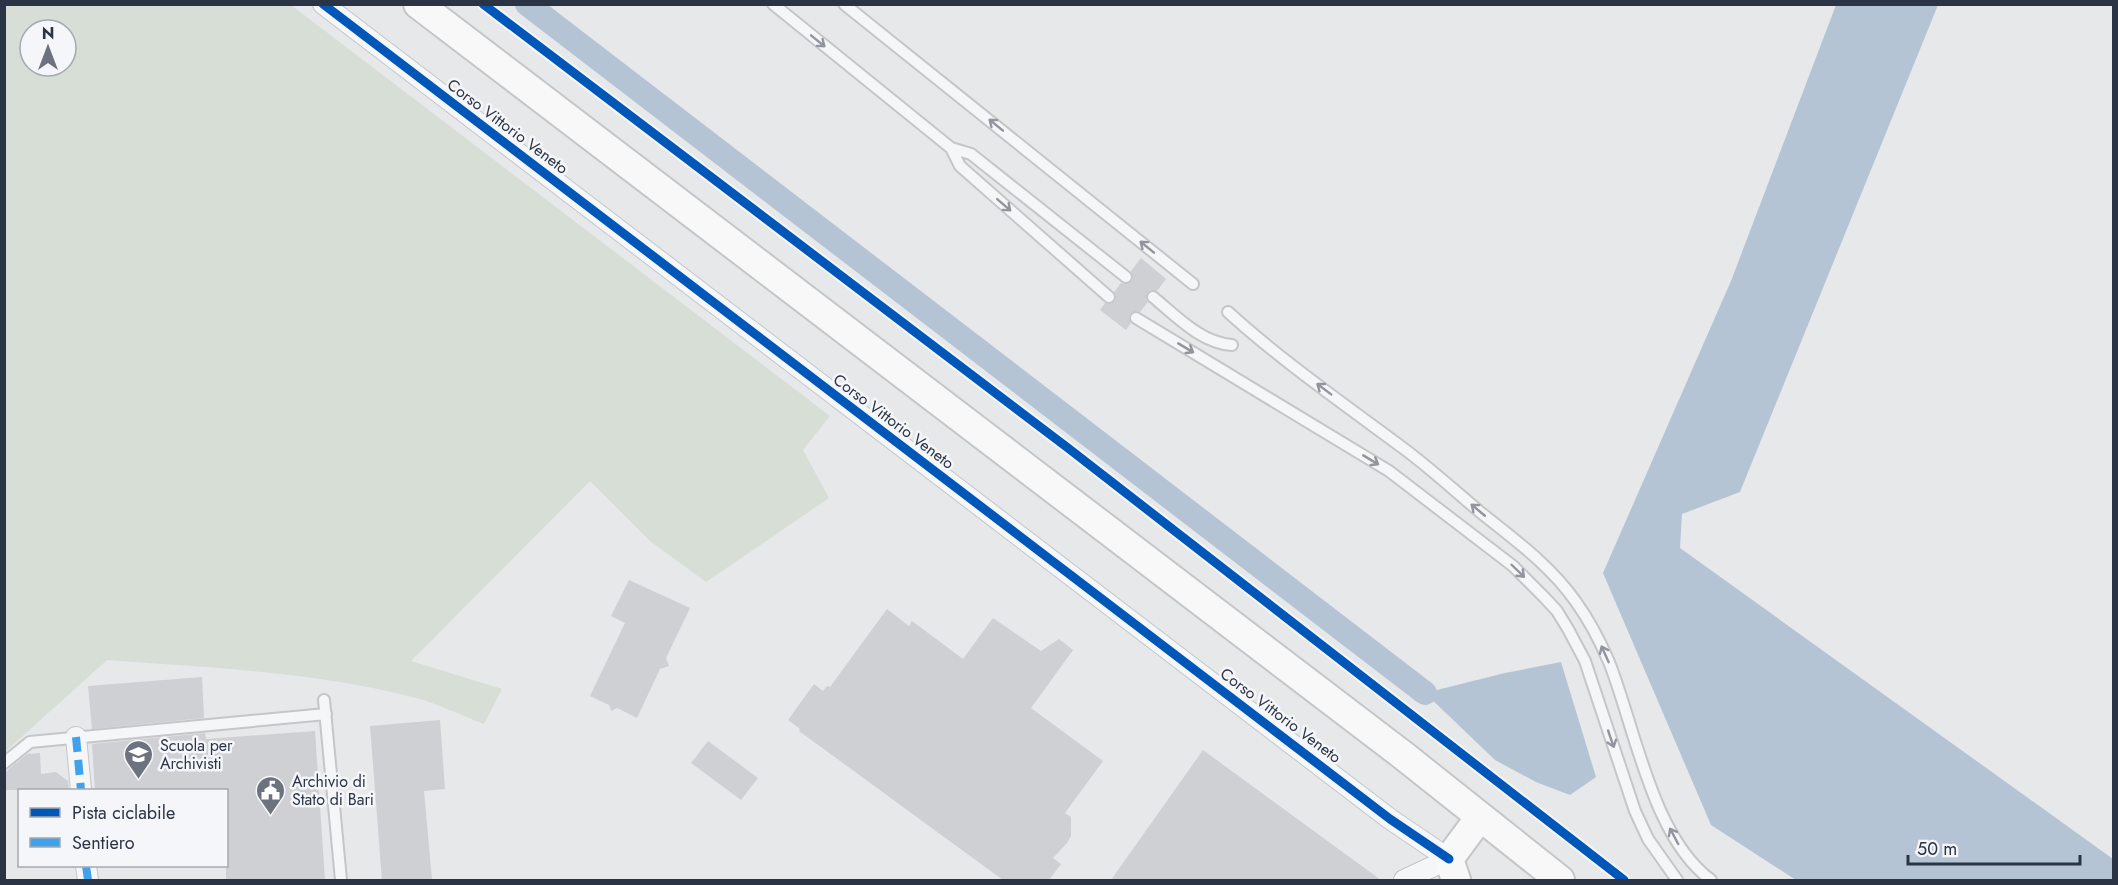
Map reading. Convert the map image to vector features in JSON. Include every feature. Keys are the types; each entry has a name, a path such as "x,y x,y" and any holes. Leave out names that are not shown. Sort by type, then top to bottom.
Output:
{"main road":[{"path":"418,4 1385,742 1560,880"},
{"path":"1453,870 1479,817"}],"street":[{"name":"Corso Vittorio Veneto","path":"323,4 1390,819 1453,870"},
{"path":"76,737 81,789"},
{"path":"1404,880 1453,870"}],"lane":[{"path":"773,4 951,148 971,154 1126,277"},
{"path":"844,4 1193,284"},
{"path":"951,148 960,166 1109,297"},
{"path":"1153,297 1200,334 1222,345 1232,345"},
{"path":"1228,312 1266,346 1406,450 1554,575 1576,602 1599,639 1643,765 1665,820 1681,850 1700,872 1711,880"},
{"path":"1136,318 1389,471 1513,566 1544,597 1557,611 1585,662 1635,812 1648,839 1677,880"},
{"path":"324,700 340,880"},
{"path":"4,762 30,742 326,714"}],"shaded area":[{"path":"5,4 291,5 830,416 803,450 829,498 706,582 650,541 590,481 411,661 502,689 484,724 421,700 336,681 260,672 107,660 5,752"}],"water":[{"path":"1836,5 1938,5 1740,492 1682,514 1680,548 2113,859 2113,880 1796,880 1711,825 1603,573 1731,281"},
{"path":"1561,662 1596,777 1570,795 1536,782 1495,760 1425,693 1505,673"}],"building":[{"path":"1141,258 1166,279 1157,291 1151,290 1147,293 1148,302 1140,312 1130,314 1131,323 1126,330 1100,310 1105,303 1111,304 1115,301 1114,292 1121,283 1131,282 1133,278 1131,271"},
{"path":"629,580 690,608 666,658 669,666 660,669 637,718 617,708 611,711 609,705 590,696 625,623 611,616"},
{"path":"887,609 909,626 912,621 963,659 993,618 1041,651 1059,639 1073,650 1031,708 1103,761 1065,813 1071,817 1071,836 1053,858 1061,864 1049,880 1003,880 799,731 800,729 788,720 814,684 823,691 827,686 830,687"},
{"path":"202,677 204,718 92,729 88,686"},
{"path":"440,720 445,789 424,791 432,880 382,880 370,726"},
{"name":"Archivio di Stato di Bari","path":"315,731 325,880 226,880 228,789 95,789 92,744 205,733 206,739"},
{"path":"708,741 758,778 741,800 691,763"},
{"path":"1203,750 1381,880 1111,880"},
{"path":"40,753 41,774 56,772 68,781 69,789 4,790 4,774 27,754"}],"waterway":[{"path":"527,4 1425,693"}],"marked path":[{"path":"76,737 81,789"},
{"path":"86,867 88,880"}],"cycle path":[{"path":"323,4 1390,819 1449,859"},
{"path":"483,4 1068,448 1624,880"}],"place":[{"name":"Scuola per Archivisti","path":"139,780"},
{"name":"Archivio di Stato di Bari","path":"271,816"}]}
